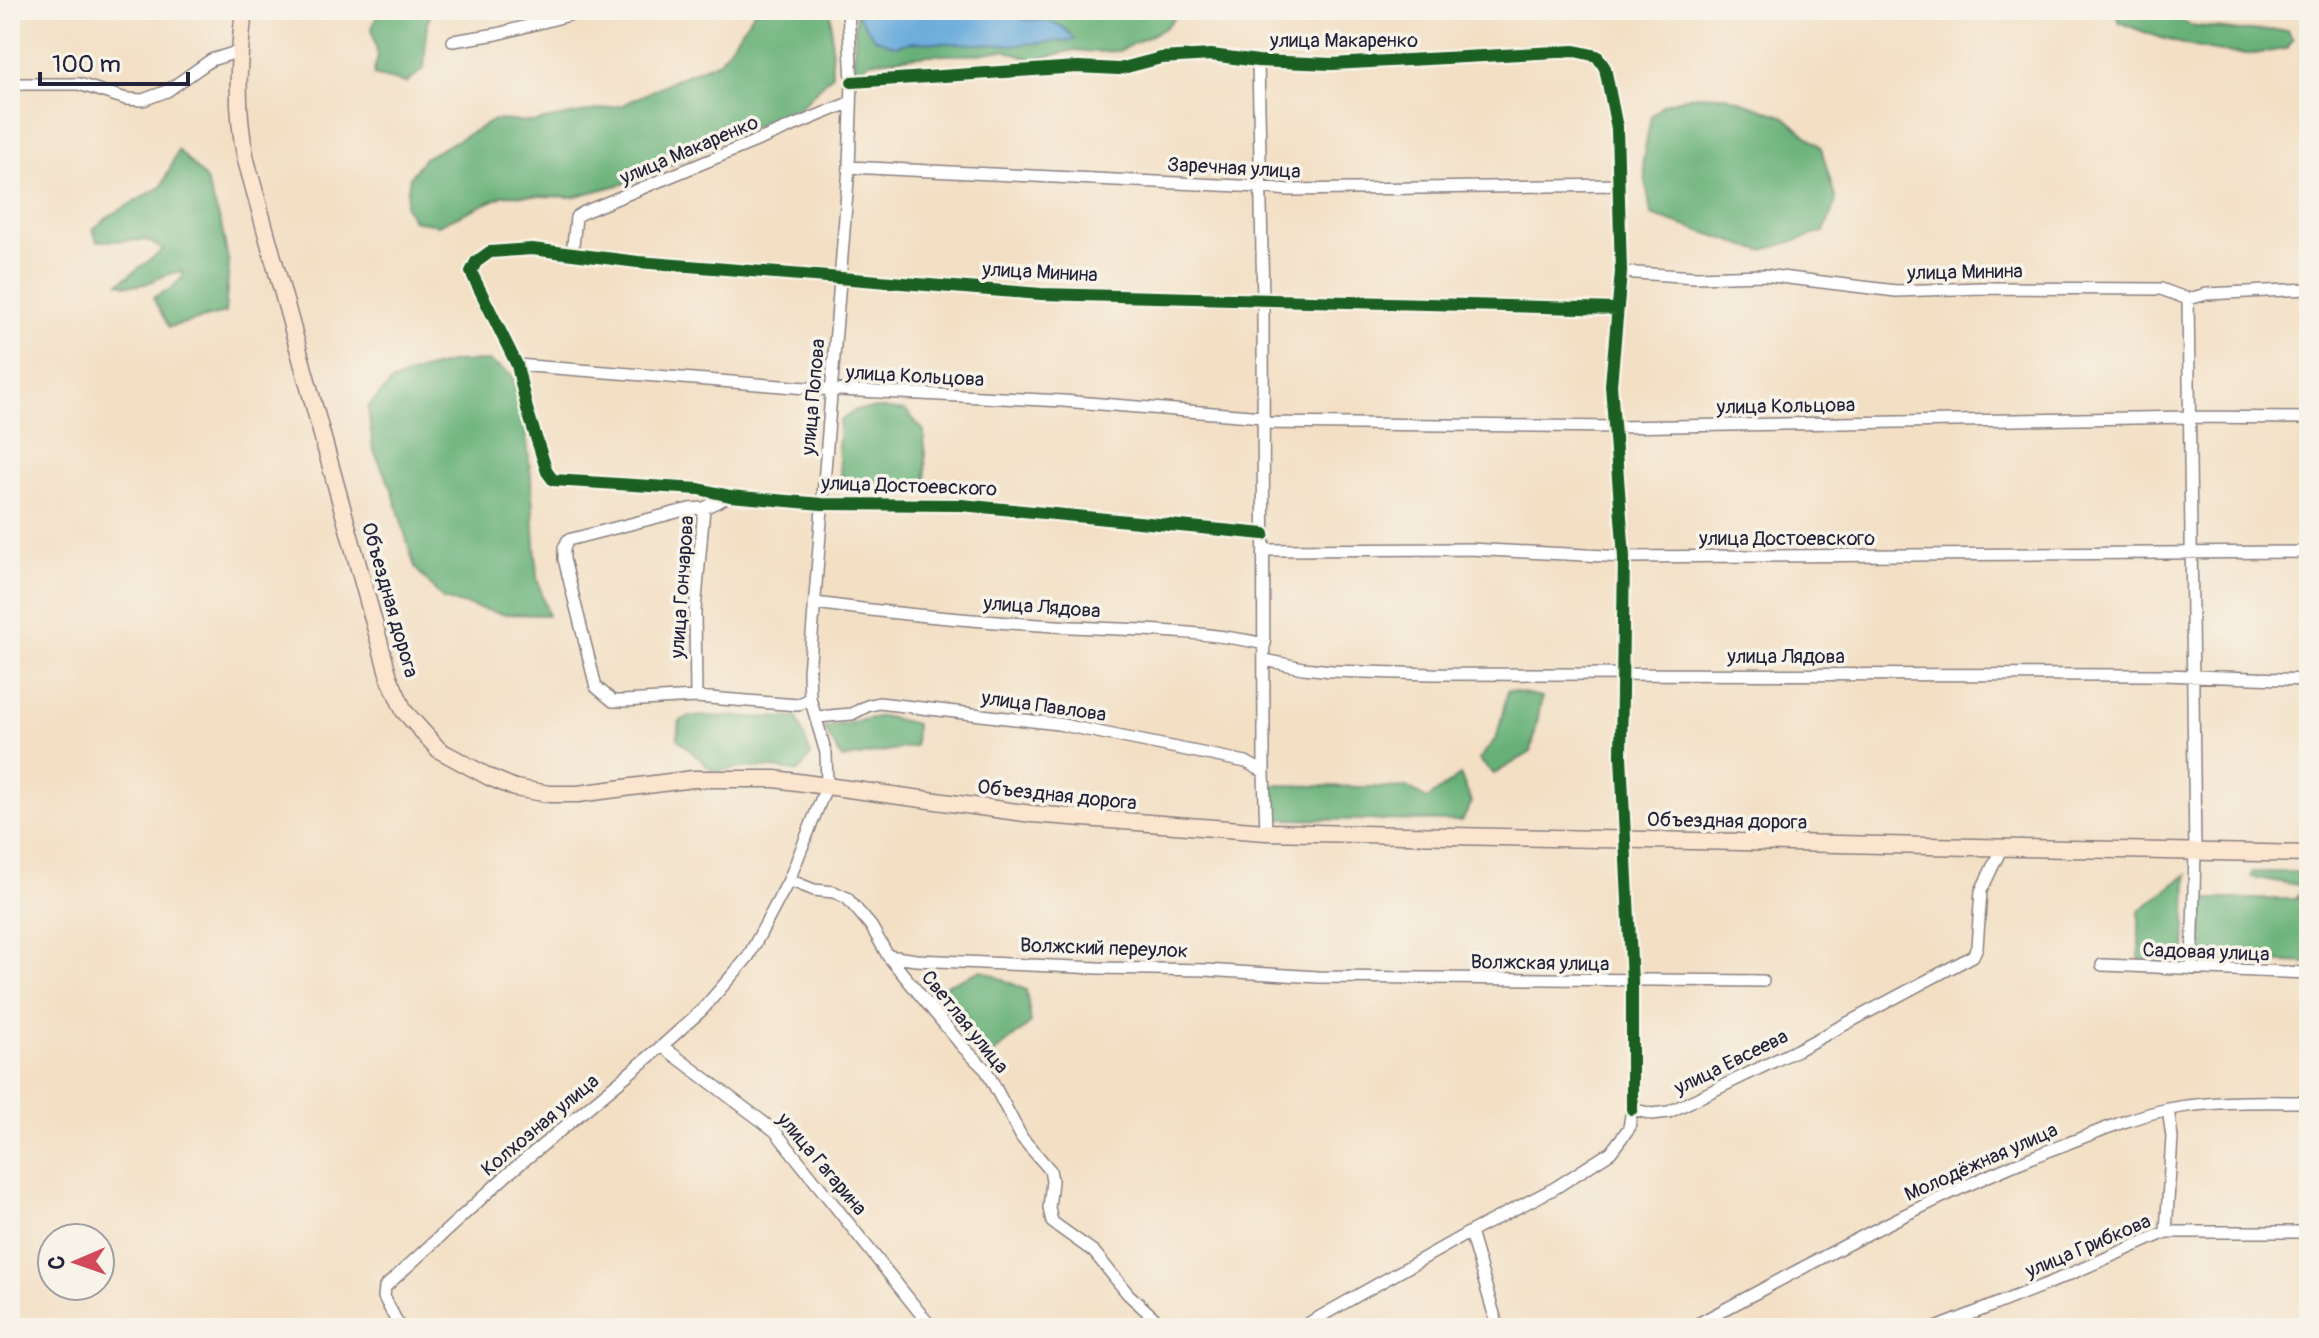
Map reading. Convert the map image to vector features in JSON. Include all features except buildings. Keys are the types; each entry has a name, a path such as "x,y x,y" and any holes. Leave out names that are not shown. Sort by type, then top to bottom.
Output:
{"main road":[{"name":"Объездная дорога","path":"244,10 237,95 239,127 246,160 389,677 404,711 439,750 464,766 515,788 549,794 578,794 693,779 775,779 1032,814 1266,832 2309,854"}],"street":[{"path":"453,41 497,34 588,10"},
{"name":"улица Попова","path":"827,785 826,753 810,698 810,639 816,603 849,167 852,82 848,10"},
{"path":"10,84 79,84 126,99 143,100 167,91 211,60 240,51"},
{"name":"улица Макаренко","path":"852,82 1078,67 1119,69 1161,58 1211,55 1258,61 1358,63 1575,51 1597,56 1605,68 1617,128 1618,185"},
{"path":"1258,61 1263,301 1266,832"},
{"name":"улица Макаренко","path":"572,255 576,217 584,212 851,102"},
{"name":"Заречная улица","path":"849,167 1288,190 1618,185"},
{"path":"1300,1328 1555,1188 1611,1152 1625,1136 1632,1109 1632,982 1621,756 1624,557 1611,385 1621,272 1618,185"},
{"name":"улица Минина","path":"517,365 471,272 476,262 490,252 505,249 1041,294 1617,309"},
{"name":"улица Минина","path":"1621,272 1695,277 1764,275 1896,291 2161,289 2188,299 2207,294 2309,289"},
{"path":"2188,299 2195,852 2192,969"},
{"name":"улица Кольцова","path":"517,365 832,389 1063,401 1263,420 1616,427 2190,417 2309,418"},
{"name":"улица Достоевского","path":"517,365 527,409 547,472 553,480 699,489 730,496 822,504 961,505 1264,534"},
{"name":"улица Гончарова","path":"696,697 695,611 704,508 730,496"},
{"path":"704,508 689,509 568,540 564,559 596,687 613,701 696,697 798,705 810,698"},
{"name":"улица Достоевского","path":"1265,550 1469,549 1624,557 2309,552"},
{"name":"улица Лядова","path":"816,603 901,615 1217,635 1265,644"},
{"name":"улица Лядова","path":"1265,660 1332,671 2309,680"},
{"name":"улица Павлова","path":"817,717 852,714 879,703 1058,724 1246,762 1264,772"},
{"name":"Колхозная улица","path":"400,1328 384,1297 385,1287 509,1173 702,1010 748,957 789,880 827,785"},
{"name":"улица Евсеева","path":"1632,1109 1652,1114 1669,1112 1797,1050 1973,956 1977,947 1981,891 2002,847"},
{"name":"Светлая улица","path":"789,880 847,898 871,926 888,956 963,1047 986,1070 1022,1138 1050,1170 1049,1208 1052,1222 1094,1252 1128,1294 1165,1328"},
{"name":"Волжский переулок","path":"888,956 916,960 1318,977"},
{"name":"Садовая улица","path":"2102,965 2309,973"},
{"name":"Волжская улица","path":"1318,977 1763,981"},
{"name":"улица Гагарина","path":"662,1046 775,1131 932,1328"},
{"name":"Молодёжная улица","path":"1690,1328 1886,1225 2010,1165 2103,1130 2168,1109 2256,1102 2309,1102"},
{"path":"2166,1232 2172,1137 2168,1109"},
{"path":"1470,1232 1498,1328"},
{"name":"улица Грибкова","path":"1936,1328 2166,1232 2309,1232"}],"green space":[{"path":"379,10 433,10 427,23 424,69 406,83 373,75 378,56 372,28"},
{"path":"756,10 831,10 832,75 798,109 723,139 642,179 572,197 505,195 438,225 413,220 405,206 410,177 424,158 494,120 534,122 623,105 720,61"},
{"path":"856,10 1182,10 1165,28 1119,51 1074,50 1033,60 1004,50 972,55 928,55 869,62 853,79"},
{"path":"2116,10 2169,10 2189,25 2240,31 2287,30 2293,39 2287,49 2249,54 2217,51 2182,44 2119,22"},
{"path":"1697,95 1726,96 1785,117 1821,148 1836,201 1824,232 1761,251 1651,215 1643,160 1651,116 1664,104"},
{"path":"178,150 205,178 221,223 229,265 225,313 169,327 153,298 172,288 183,277 182,271 145,284 119,283 163,250 147,240 97,241 93,229 162,186"},
{"path":"489,361 513,376 525,425 537,578 548,615 502,614 443,599 415,568 392,489 373,449 368,407 393,381 453,362"},
{"path":"880,408 906,411 924,431 926,484 897,485 841,477 838,447 840,421 856,410"},
{"path":"1508,690 1542,697 1531,752 1494,774 1479,760 1497,737"},
{"path":"690,716 797,718 811,755 799,772 756,768 714,772 677,738 679,722"},
{"path":"882,716 916,724 915,746 842,759 824,728"},
{"path":"1460,775 1472,802 1462,821 1273,819 1273,785 1408,788 1427,799"},
{"path":"2253,872 2309,872 2309,963 2200,959 2204,899 2296,899 2303,886 2251,877"},
{"path":"2187,874 2185,956 2139,961 2139,911"},
{"path":"982,970 1026,990 1031,1023 983,1062 929,992"}],"water":[{"path":"860,10 1006,10 1023,19 1057,24 1075,40 1013,45 913,42 895,46 874,38 856,13"}],"cycle path":[{"path":"852,82 1078,67 1119,69 1161,58 1211,55 1258,61 1332,64 1575,51 1597,56 1605,68 1617,128 1621,272 1611,385 1624,557 1621,756 1632,982 1632,1109"},
{"path":"1264,534 961,505 822,504 730,496 699,489 553,480 547,472 527,409 517,365 471,272 476,262 490,252 532,249 638,262 1041,294 1617,309"}]}
